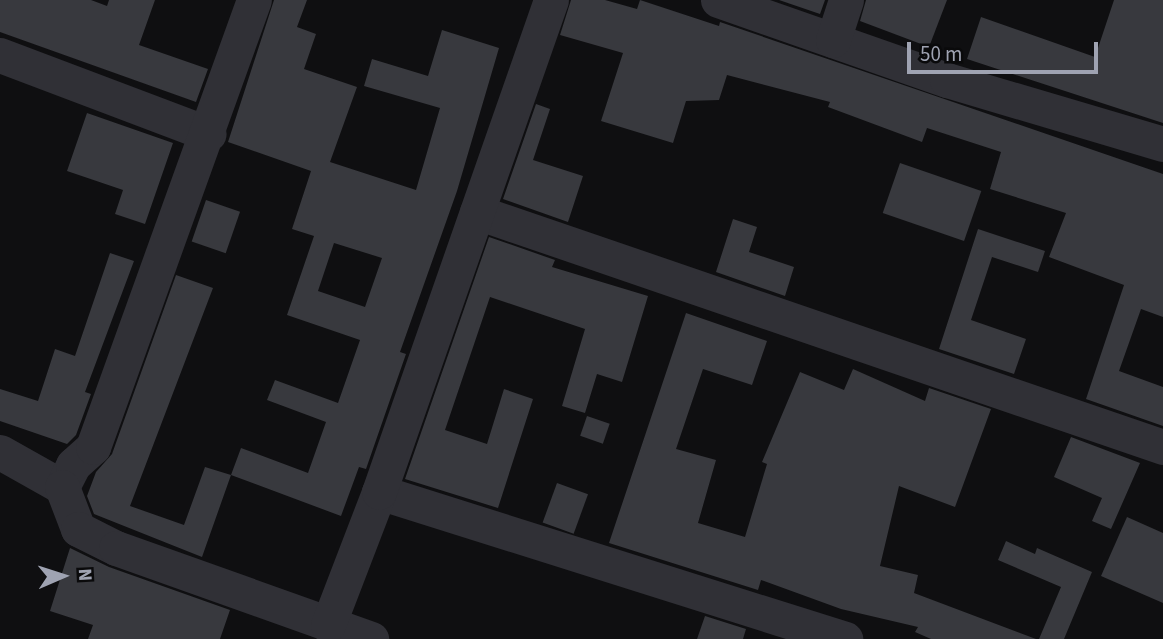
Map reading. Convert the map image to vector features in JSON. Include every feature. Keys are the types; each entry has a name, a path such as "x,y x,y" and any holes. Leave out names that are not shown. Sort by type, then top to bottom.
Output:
{"street":[{"path":"62,487 73,465 93,447 209,134 254,0"},
{"path":"328,625 380,492 551,0"},
{"path":"718,0 833,40 1163,144"},
{"path":"833,40 846,0"},
{"path":"0,55 209,134"},
{"path":"477,212 1163,447"},
{"path":"0,452 62,487 78,529 116,548 371,639"},
{"path":"380,492 845,639"}],"building":[{"path":"0,0 91,0 107,6 109,0 155,0 139,45 208,69 196,102 0,32"},
{"path":"274,0 307,0 297,27 316,34 304,69 357,87 330,162 416,190 440,108 364,86 372,59 428,76 442,30 499,48 457,191 400,352 406,354 366,469 359,467 341,516 231,475 241,448 308,473 326,422 267,400 275,380 338,403 360,340 287,315 314,236 292,229 311,171 228,142","holes":["334,243 382,258 365,307 318,291"]},
{"path":"571,0 605,0 637,9 640,0 719,26 720,22 1163,174 1163,317 1141,309 1119,371 1163,387 1163,426 1086,399 1124,285 1049,257 1066,213 990,189 1001,152 927,128 922,142 828,107 830,102 727,75 719,100 686,101 673,143 601,121 623,53 560,35"},
{"path":"779,0 825,0 820,14"},
{"path":"866,0 947,0 929,47 860,21"},
{"path":"1114,0 1163,0 1163,123 967,59 981,17 1095,57"},
{"path":"536,104 550,109 533,160 583,176 568,222 503,199"},
{"path":"87,113 173,143 145,224 115,214 123,190 67,171"},
{"path":"900,163 981,191 964,241 883,213"},
{"path":"206,200 240,212 226,253 192,242"},
{"path":"733,219 757,227 749,252 794,267 785,296 716,272"},
{"path":"978,229 1045,251 1038,272 992,257 971,320 1026,339 1014,374 939,349"},
{"path":"489,237 555,260 552,267 648,296 622,382 597,374 585,413 562,406 585,329 490,297 445,430 487,444 504,389 533,399 498,508 405,479"},
{"path":"110,253 134,261 85,392 91,394 76,435 67,444 0,421 0,389 38,401 55,349 75,356"},
{"path":"176,275 213,288 130,506 184,525 205,467 231,475 202,557 94,514 87,496 96,472 112,454"},
{"path":"686,313 767,341 752,385 703,369 676,449 716,460 698,523 745,537 767,464 762,462 800,372 844,390 853,369 925,401 929,388 991,409 955,507 899,486 880,566 918,575 914,593 1036,639 931,639 915,632 918,627 841,609 761,580 758,590 609,543"},
{"path":"587,416 610,424 603,444 580,436"},
{"path":"1071,437 1140,463 1111,529 1092,521 1102,498 1054,477"},
{"path":"557,483 588,494 574,534 543,522"},
{"path":"1127,517 1163,533 1163,603 1101,576"},
{"path":"1006,541 1035,554 1037,548 1092,572 1064,639 1039,639 1061,587 998,560"},
{"path":"70,548 109,567 230,610 220,639 88,639 93,625 50,611"},
{"path":"705,616 746,629 743,639 697,639"}]}
